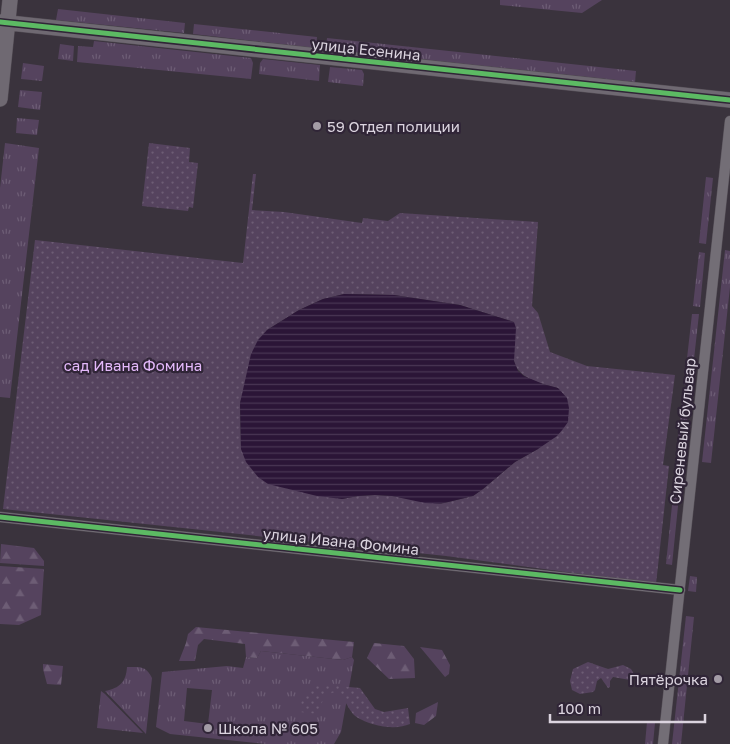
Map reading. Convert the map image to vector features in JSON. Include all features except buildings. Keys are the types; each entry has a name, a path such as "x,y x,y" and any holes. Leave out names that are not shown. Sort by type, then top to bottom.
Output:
{"street":[{"path":"0,100 4,23 10,0"},
{"name":"улица Есенина","path":"4,23 730,100"},
{"name":"Сиреневый бульвар","path":"663,744 730,121"},
{"name":"улица Ивана Фомина","path":"0,517 680,590"}],"green space":[{"path":"500,0 602,0 582,13 500,5"},
{"path":"58,9 185,23 184,33 56,20"},
{"path":"194,24 317,37 316,48 193,34"},
{"path":"327,38 636,71 635,82 326,49"},
{"path":"94,41 251,58 253,63 251,79 77,62 78,46 93,47"},
{"path":"60,44 74,46 73,61 58,59"},
{"path":"263,59 320,65 319,81 259,74 260,63"},
{"path":"23,63 44,66 42,81 21,79"},
{"path":"330,67 362,70 364,74 363,86 328,82"},
{"path":"20,90 42,92 40,110 18,107"},
{"path":"17,118 39,120 37,135 16,133"},
{"path":"5,143 39,148 10,398 0,397 0,188"},
{"path":"149,143 190,148 189,162 198,163 193,208 189,207 188,211 142,206"},
{"name":"сад Ивана Фомина","path":"253,174 256,174 252,210 284,212 362,223 363,218 388,221 400,213 538,222 532,306 538,313 550,352 587,366 675,375 663,465 669,466 656,584 446,556 3,509 35,240 243,263","holes":["344,294 394,295 460,305 514,322 513,353 516,367 532,380 558,388 538,449 515,462 473,496 440,504 375,495 342,499 241,449 240,403 267,330 299,310 323,299"]},
{"path":"706,177 713,178 706,244 699,243"},
{"path":"725,250 730,251 730,287 711,463 702,462"},
{"path":"699,252 705,253 700,307 693,306"},
{"path":"692,314 699,314 691,386 684,385"},
{"path":"683,393 690,393 683,459 676,458"},
{"path":"676,466 682,467 672,565 666,564"},
{"path":"1,544 34,548 44,561 44,566 0,563"},
{"path":"0,566 44,569 41,615 19,625 0,624"},
{"path":"690,576 697,577 696,592 688,591"},
{"path":"686,616 694,617 681,744 672,744"},
{"path":"196,627 354,642 352,657 343,660 261,651 257,658 246,657 245,644 204,639 198,645 195,661 179,661 188,634"},
{"path":"374,643 404,646 414,659 415,678 389,679 367,658"},
{"path":"420,647 442,650 450,665 449,674 445,677"},
{"path":"261,651 343,660 352,657 354,660 341,732 334,744 266,744 170,734 156,727 162,672 227,666 243,668 246,657 257,658","holes":["187,688 212,690 208,724 184,721"]},
{"path":"588,662 608,669 623,665 631,669 634,674 630,680 613,677 608,688 601,678 597,681 593,692 580,694 572,690 570,681 573,669"},
{"path":"43,664 63,666 61,685 47,684"},
{"path":"127,667 145,669 152,678 146,734 105,691 121,684"},
{"path":"315,684 360,688 375,709 384,712 408,708 410,724 393,727 381,726 365,721 353,714 340,693 326,696 318,714 300,712 304,696"},
{"path":"101,691 105,694 143,733 97,728"},
{"path":"438,702 436,716 424,725 415,723 416,713"},
{"path":"647,722 655,723 653,744 645,744"}],"shaded area":[{"path":"344,294 394,295 460,305 514,322 516,328 514,361 518,371 524,376 558,388 567,398 569,408 568,422 557,436 515,462 473,496 440,504 375,495 342,499 317,496 268,484 258,477 246,462 241,449 240,403 251,354 258,340 267,330 299,310 323,299"}],"cycle path":[{"path":"0,22 730,100"},
{"path":"0,517 680,590"}],"place":[{"name":"59 Отдел полиции","path":"317,126"},
{"name":"Пятёрочка","path":"718,679"},
{"name":"Школа № 605","path":"208,728"}]}
